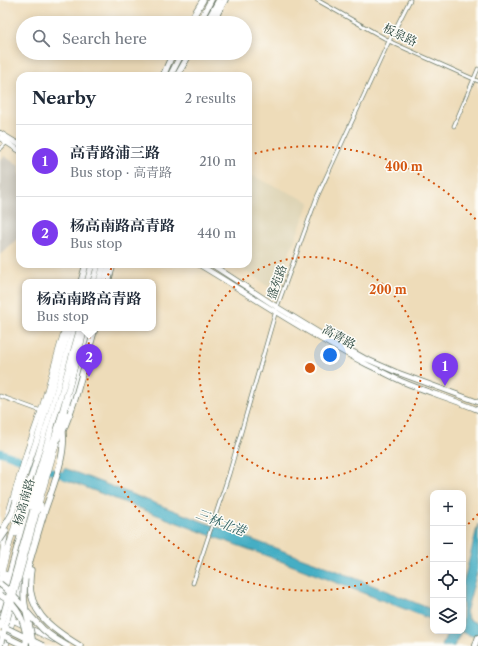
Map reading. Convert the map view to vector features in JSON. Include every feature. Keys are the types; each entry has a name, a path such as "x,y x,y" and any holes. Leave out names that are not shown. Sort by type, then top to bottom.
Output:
{"highway":[{"path":"193,16 203,0"},
{"path":"202,16 210,0"},
{"path":"211,16 220,0"},
{"path":"216,16 225,0"},
{"path":"165,72 171,60"},
{"path":"172,72 178,60"},
{"path":"181,72 188,60"},
{"path":"81,279 84,268"},
{"path":"94,279 97,268"},
{"path":"100,279 103,268"},
{"path":"110,279 113,268"},
{"path":"0,540 12,514 16,500 40,457 40,430 68,331"},
{"name":"杨高南路","path":"40,457 64,407 80,331"},
{"name":"杨高南路","path":"0,626 39,476 40,457 80,331"},
{"name":"杨高南路","path":"63,431 75,399 95,331"},
{"path":"33,646 25,605 25,579 59,465 63,431"},
{"name":"杨高南路","path":"0,607 30,509 34,484 39,476"},
{"path":"0,534 12,514"},
{"path":"36,542 30,574 30,585 37,611 48,624 60,634 80,646"},
{"path":"0,584 18,600 40,627 66,646"},
{"path":"0,594 6,598 18,611 26,631 25,646 0,634"},
{"path":"0,626 43,646"}],"main road":[{"path":"0,133 16,148"},
{"path":"0,138 16,144"},
{"path":"88,279 91,268"},
{"path":"105,279 108,268"},
{"name":"高青路","path":"204,268 339,350 402,381 478,410"},
{"name":"高青路","path":"217,268 277,307 364,358 387,369 478,402"},
{"path":"40,457 31,440 64,331"},
{"name":"杨高南路","path":"73,394 90,331"},
{"name":"杨高南路","path":"0,569 5,542 7,517 22,469 40,457 63,431 70,400 82,382 95,331"},
{"name":"杨高南路","path":"64,407 70,400"},
{"name":"杨高南路","path":"40,430 50,422"},
{"name":"杨高南路","path":"5,646 40,512 40,457 44,435 50,422"},
{"path":"31,440 42,424"},
{"name":"杨高南路","path":"0,580 20,506 39,476"},
{"name":"杨高南路","path":"0,594 30,509 41,493"},
{"name":"杨高南路","path":"0,645 30,509"},
{"path":"0,614 66,646"},
{"path":"475,644 478,637"},
{"path":"0,645 5,646"}],"street":[{"name":"板泉路","path":"317,0 389,41 478,81"},
{"name":"盛苑路","path":"193,583 229,474 277,307 317,197 389,41 410,0"},
{"path":"454,126 478,69"},
{"path":"0,149 8,141"},
{"path":"0,396 41,411"}],"shaded area":[{"path":"4,156 16,164 16,240 0,255 0,160"},
{"path":"252,176 310,202 279,279 270,288 242,268 252,268"}],"water":[{"path":"64,468 201,521 330,568 430,609 430,619 270,557 61,478"},
{"path":"478,524 478,569 466,612 466,572"},
{"path":"466,612 468,619 478,624 478,638 466,634"},
{"path":"447,634 460,634 454,646 442,646"}],"waterway":[{"name":"三林北港","path":"0,452 70,478"}],"place":[{"name":"杨高南路高青路","path":"89,377"},
{"name":"高青路浦三路","path":"445,386"}]}
